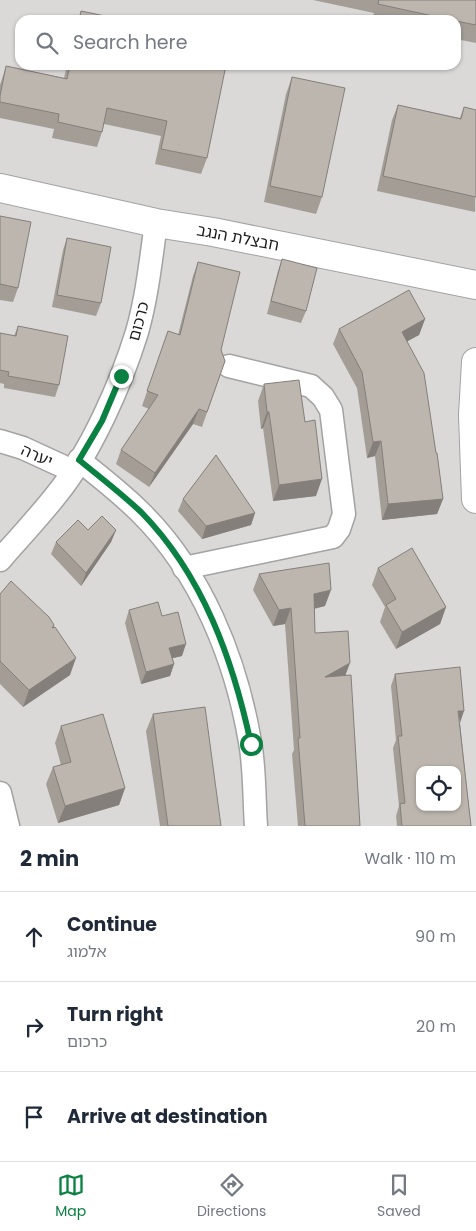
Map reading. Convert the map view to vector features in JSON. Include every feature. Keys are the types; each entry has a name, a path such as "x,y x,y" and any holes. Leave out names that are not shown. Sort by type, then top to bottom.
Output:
{"street":[{"name":"חבצלת הנגב","path":"0,188 156,223 213,232 476,285"},
{"name":"כרכום","path":"0,560 58,494 102,421 137,331 148,279 156,223"},
{"path":"476,362 473,415 476,499"},
{"path":"184,568 333,537 339,529 344,514 331,410 323,397 311,386 299,382 229,366"},
{"name":"יערה","path":"0,441 76,466 141,513 168,544 184,568 213,619 231,666 243,708 251,744 256,826"},
{"path":"0,792 8,826"}],"shaded area":[{"path":"0,0 476,0 476,826 0,826"}],"building":[{"path":"379,0 476,0 476,25 461,22 461,15 428,15 378,4"},
{"path":"81,11 100,15 80,15"},
{"path":"6,66 15,68 15,70 25,70 67,79 69,70 225,70 207,158 161,149 167,121 107,108 102,132 58,122 59,114 0,102"},
{"path":"292,77 345,88 322,197 270,186"},
{"path":"398,105 461,119 464,107 476,110 476,197 383,176"},
{"path":"0,216 31,222 18,288 0,284"},
{"path":"67,238 111,247 101,303 57,295"},
{"path":"282,259 317,268 306,311 271,301"},
{"path":"198,262 240,272 221,350 225,361 207,412 199,409 155,473 121,450 158,395 147,391 168,331 180,335"},
{"path":"409,290 425,319 402,332 424,373 443,499 388,504 381,441 373,442 362,372 339,329"},
{"path":"18,326 68,336 59,385 8,376 9,372 0,370 0,333 16,336"},
{"path":"299,380 305,422 315,420 322,479 279,485 264,384"},
{"path":"216,455 255,513 206,526 183,499"},
{"path":"102,516 116,530 86,573 56,542 78,520 88,530"},
{"path":"412,548 446,607 402,632 386,605 396,599 378,568"},
{"path":"329,563 331,590 314,594 315,633 348,631 350,663 325,677 351,675 360,826 305,826 291,608 279,610 259,574"},
{"path":"11,581 49,617 54,625 52,628 55,627 76,658 29,690 0,661 0,594"},
{"path":"158,602 162,616 178,612 186,644 169,648 174,664 146,672 129,610"},
{"path":"460,667 464,711 458,711 471,826 402,826 400,804 405,803 398,736 402,736 395,674"},
{"path":"205,707 221,826 168,826 153,714"},
{"path":"103,714 125,788 65,806 53,767 71,762 61,726"}],"route":[{"path":"121,376 102,421 79,460 141,513 168,544 193,582 213,619 231,666 251,744"}]}
